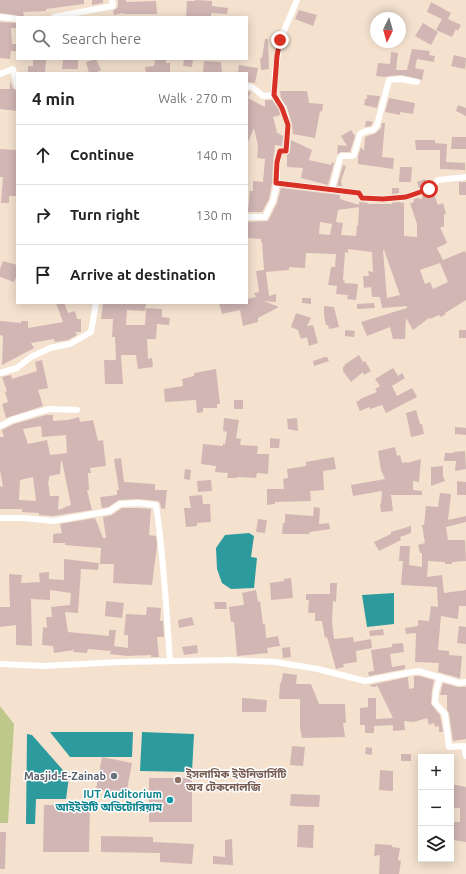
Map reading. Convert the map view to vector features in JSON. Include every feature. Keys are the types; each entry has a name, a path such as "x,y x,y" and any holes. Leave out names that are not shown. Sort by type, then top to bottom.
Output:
{"street":[{"path":"59,16 113,6 112,0"},
{"path":"248,217 265,217 273,201 277,162 280,151 286,151 288,125 282,108 274,95 276,62 280,40 297,0"},
{"path":"0,17 16,19"},
{"path":"0,74 13,69 16,82"},
{"path":"332,189 340,158 342,156 354,155 360,134 373,130 377,125 389,80 401,79 417,82"},
{"path":"248,86 252,87 263,96 274,95"},
{"path":"276,183 359,193 362,198 383,199 406,197 429,189 438,180 466,177"},
{"path":"0,373 17,368 31,357 50,348 70,344 92,332 96,304"},
{"path":"0,426 12,420 49,409 77,410"},
{"path":"0,518 24,518 53,521 110,511 120,504 138,503 156,505 161,540 170,661"},
{"path":"0,664 44,666 231,660 276,662 318,669 365,681 418,670 459,683 466,682"},
{"path":"440,677 436,691 435,703 445,714 450,747 464,746 466,756"}],"green space":[{"path":"0,706 14,724 8,823 0,823"}],"water":[{"path":"249,533 254,536 251,557 257,558 254,588 231,589 222,583 217,569 216,548 225,535"},
{"path":"394,593 394,624 367,627 362,595"},
{"path":"50,732 133,732 132,757 70,757"},
{"path":"142,732 194,734 192,772 140,771"},
{"path":"27,734 32,735 69,777 66,799 36,799 35,824 26,824"}],"building":[{"path":"0,0 84,0 84,4 46,9 46,11 23,12 24,16 20,16 0,13"},
{"path":"92,0 103,0 103,3 92,5"},
{"path":"118,0 126,0 126,2 156,1 157,14 123,13 114,15 113,11 118,7"},
{"path":"187,1 212,1 212,6 228,8 227,14 211,13 211,16 186,16"},
{"path":"431,2 451,13 448,19 461,25 458,31 456,29 452,37 436,30 442,19 427,12"},
{"path":"299,10 317,15 313,26 295,19"},
{"path":"0,22 16,23 16,28 11,28 12,44 16,44 16,51 11,51 10,59 0,58"},
{"path":"423,23 438,32 431,45 415,36"},
{"path":"265,39 268,39 269,69 261,70 260,58 262,58"},
{"path":"412,49 430,51 429,55 435,56 434,62 417,59 415,68 424,70 422,80 402,75 386,77 376,76 378,63 390,64 391,52 398,53 396,70 407,70"},
{"path":"454,55 466,58 465,69 451,66"},
{"path":"33,60 46,60 45,72 28,72 28,66 33,66"},
{"path":"63,60 78,60 78,69 62,69"},
{"path":"96,60 101,70 97,72 89,72 86,62"},
{"path":"155,60 166,60 166,63 170,63 170,72 146,72 145,67 154,66"},
{"path":"184,60 193,60 192,67 183,66"},
{"path":"204,61 221,62 222,72 203,72"},
{"path":"239,65 258,68 255,83 248,82 248,72 238,72"},
{"path":"10,81 13,89 16,90 16,111 0,109 0,89 10,89"},
{"path":"248,91 251,92 248,98"},
{"path":"280,91 307,91 309,103 323,104 322,112 320,111 315,138 293,134 287,107 281,98"},
{"path":"367,95 380,96 377,108 364,105"},
{"path":"248,98 265,107 265,100 272,100 279,110 280,115 273,117 277,132 274,131 283,136 282,146 275,145 272,183 269,199 262,212 248,212 250,191 253,191 253,181 263,182 265,159 257,158 258,146 254,128 248,142"},
{"path":"389,98 415,103 413,114 400,112 400,115 385,112"},
{"path":"458,105 466,108 466,116 456,111"},
{"path":"366,121 373,122 371,126 365,127"},
{"path":"382,123 385,123 382,157 394,158 393,169 358,164 358,156 361,147 364,151 365,137 376,133 381,128"},
{"path":"351,130 355,136 350,152 341,152 337,154 338,145 347,146 341,136"},
{"path":"452,137 466,137 466,149 451,149"},
{"path":"291,140 312,150 309,160 331,165 332,162 334,163 328,185 301,178 303,168 287,167 287,155 290,152"},
{"path":"415,140 435,140 435,143 447,144 446,162 465,163 465,170 440,169 440,150 416,150"},
{"path":"0,149 16,150 16,196 9,196 9,203 1,203 3,177 0,177"},
{"path":"343,165 346,166 341,181 342,186 337,186"},
{"path":"400,167 412,167 411,182 399,182"},
{"path":"425,179 427,185 419,188 417,182"},
{"path":"459,182 466,182 466,195 459,195"},
{"path":"281,188 340,195 340,199 359,205 359,202 368,204 404,203 404,236 417,237 417,224 410,203 413,203 414,199 417,198 422,199 422,196 433,191 438,205 443,203 446,214 444,214 444,227 440,227 447,243 437,248 443,260 465,251 466,254 466,300 441,317 439,315 430,319 429,318 413,330 406,318 405,339 393,339 390,327 367,336 361,322 407,308 407,306 382,308 380,297 372,297 371,287 364,288 363,276 369,276 368,271 373,272 372,252 348,249 348,253 345,252 343,280 345,281 344,283 358,284 356,300 347,299 348,295 336,294 337,286 328,285 331,267 335,267 336,254 306,253 305,268 289,267 289,270 266,272 269,296 276,294 276,302 264,301 279,307 258,318 258,322 243,326 240,310 222,314 219,304 248,304 248,299 256,297 254,293 259,292 256,271 264,270 262,242 261,239 248,238 248,222 268,221 277,203","holes":["359,207 356,236 341,235 343,223 336,222 338,210","320,222 332,224 330,235 319,234","383,250 400,295 387,298","440,263 448,282 433,289 430,282 425,284 420,270"]},
{"path":"392,188 399,188 399,193 392,194"},
{"path":"3,261 16,265 16,277 14,282 0,277 0,269"},
{"path":"302,298 311,298 311,304 302,303"},
{"path":"374,303 375,308 357,309 357,304"},
{"path":"56,304 64,304 68,313 75,311 77,319 81,319 81,332 75,332 77,335 68,340 55,342 54,339 31,343 34,348 2,365 3,336 0,335 0,321 21,323 21,321 28,321 28,328 63,322"},
{"path":"103,304 146,304 145,311 127,310 126,325 145,325 146,308 162,309 162,317 170,318 169,325 157,324 156,339 147,339 148,359 152,358 153,367 138,369 136,355 121,355 123,384 105,384 104,360 116,360 115,337 112,337 113,319 101,319"},
{"path":"324,306 334,307 339,327 329,329 328,325 326,325"},
{"path":"296,313 311,318 307,326 313,325 318,343 309,346 307,337 301,339 298,330 291,327"},
{"path":"345,330 355,331 354,337 345,336"},
{"path":"459,330 466,330 466,338 459,338"},
{"path":"359,355 371,371 364,375 363,372 351,382 343,371 343,367"},
{"path":"327,357 329,361 314,366 313,361"},
{"path":"42,360 48,388 38,390 43,406 6,418 2,404 8,402 5,392 7,391 2,377 11,375 12,379 37,371 35,362"},
{"path":"393,368 398,376 402,373 405,378 392,386 397,396 412,388 417,397 386,413 382,405 370,409 369,407 360,411 356,402 377,392 375,389 380,386 375,379"},
{"path":"216,369 220,404 217,404 217,408 203,408 203,412 197,413 196,400 165,402 164,389 183,386 182,379 194,376 194,373"},
{"path":"234,400 243,400 243,409 234,409"},
{"path":"416,410 420,424 422,424 424,434 411,437 406,413"},
{"path":"46,415 53,415 53,421 68,420 79,417 80,422 93,420 98,441 103,440 106,466 90,468 91,473 88,473 89,490 87,490 92,510 53,516 22,512 22,509 0,509 0,486 3,487 0,470 0,437 4,437 2,430 14,424","holes":["41,426 42,437 66,435 67,453 50,455 47,440 28,444 23,429","62,461 71,505 58,510 59,496 50,496 48,481 49,476 60,474","33,477 36,501 19,500 20,480"]},
{"path":"224,418 239,420 236,438 241,439 240,445 258,446 257,454 269,454 268,474 257,473 256,478 227,478 228,473 215,472 216,466 201,464 203,444 223,446 223,444 225,444 227,432 223,431"},
{"path":"297,418 298,431 288,429 287,419"},
{"path":"455,427 466,428 466,435 455,434"},
{"path":"270,438 280,439 279,448 270,448"},
{"path":"395,447 397,456 400,455 402,463 421,459 419,482 413,481 413,490 422,491 422,495 391,495 393,511 381,512 380,504 382,491 353,496 351,485 385,479 381,470 378,451"},
{"path":"465,451 466,469 455,471 456,461 444,461 445,453"},
{"path":"334,457 336,469 323,471 324,490 310,491 311,501 275,502 275,504 267,505 267,489 284,489 283,479 288,478 287,469 306,466 306,462"},
{"path":"121,458 124,482 155,484 155,490 167,490 165,509 161,508 158,501 138,499 119,500 108,507 102,508 100,497 117,495 117,490 119,490 114,459"},
{"path":"443,466 443,476 445,481 431,486 431,467"},
{"path":"185,469 191,470 190,480 184,479"},
{"path":"211,480 212,491 198,492 197,481"},
{"path":"457,481 466,482 466,495 457,495"},
{"path":"440,493 451,494 448,520 466,516 466,522 446,527 448,540 465,540 466,561 445,564 445,562 428,561 427,577 442,575 444,593 466,590 466,606 459,606 458,619 441,616 438,650 449,651 449,655 462,656 460,678 438,672 439,663 415,662 416,633 406,634 405,628 418,626 418,620 429,621 431,606 438,607 437,587 401,585 403,561 399,561 400,546 410,546 409,565 422,567 422,553 420,553 418,545 425,543 422,525 424,525 426,506 438,507"},
{"path":"202,495 203,504 210,504 211,522 197,523 197,526 186,527 184,508 191,508 189,496"},
{"path":"314,507 320,508 319,524 329,523 330,529 310,532 309,534 282,534 283,523 285,523 285,514 313,516"},
{"path":"122,508 151,509 149,535 156,536 157,545 152,585 113,583 114,564 100,564 101,548 65,545 65,543 53,543 53,534 62,533 60,524 95,518 103,538 106,538 103,517 112,515"},
{"path":"258,519 267,520 265,533 256,532"},
{"path":"411,526 411,533 400,537 401,540 379,551 374,542 391,534 391,532"},
{"path":"64,559 99,563 98,570 81,569 78,613 65,612 68,632 109,636 109,630 116,630 114,646 128,648 128,635 124,635 126,614 146,615 147,607 161,608 160,621 163,621 164,637 157,637 159,657 151,657 151,655 127,656 110,654 111,651 88,649 87,653 73,652 74,650 54,653 53,646 42,645 43,627 47,628 46,617 52,617 51,607 70,605 71,593 50,590 50,600 31,599 32,646 16,645 16,625 0,627 0,607 10,607 9,574 22,575 21,583 40,582 39,573 49,572 49,579 64,580"},
{"path":"291,578 293,598 271,600 270,583 284,581 284,579"},
{"path":"330,583 337,583 336,602 333,601 332,623 334,639 353,637 354,642 371,639 372,648 356,651 357,662 343,664 344,667 336,669 327,637 325,638 322,621 315,621 315,613 308,613 309,600 306,600 306,594 330,594"},
{"path":"256,590 258,602 260,601 263,624 265,624 266,638 278,636 280,646 267,648 268,653 237,656 234,622 231,622 229,607 243,605 242,593"},
{"path":"106,601 124,603 122,618 105,616"},
{"path":"214,602 226,602 227,609 215,609"},
{"path":"192,617 194,625 179,628 178,620"},
{"path":"459,626 466,627 466,644 457,643"},
{"path":"383,629 384,635 370,636 369,631"},
{"path":"403,643 404,652 390,654 392,667 405,665 405,669 369,676 368,672 374,671 371,650 392,647 392,644"},
{"path":"197,645 198,653 184,655 182,647"},
{"path":"290,647 291,657 283,658 282,648"},
{"path":"283,673 297,675 296,684 311,684 319,704 345,704 346,723 343,723 345,737 302,738 300,728 300,699 279,699 280,683"},
{"path":"414,676 434,680 431,704 440,715 443,732 439,732 439,726 435,727 434,723 429,725 427,718 414,722 404,721 405,730 393,731 393,725 374,726 374,733 365,733 365,725 360,725 360,708 368,707 368,698 376,698 376,719 393,718 378,687 376,685 376,687 370,685 408,677 409,689 414,688"},
{"path":"443,683 458,687 466,687 466,739 453,741 449,713 447,710 447,695 440,695"},
{"path":"242,698 267,700 266,712 242,712"},
{"path":"292,746 305,747 303,766 290,765"},
{"path":"366,747 372,748 372,755 365,754"},
{"path":"401,754 411,754 411,761 401,761"},
{"name":"Masjid-E-Zainab","path":"102,757 132,763 126,795 96,789"},
{"path":"380,770 393,771 393,791 379,790"},
{"name":"IUT Auditorium আইইউটি অডিটোরিয়াম","path":"149,778 192,778 192,822 149,822"},
{"path":"454,785 466,787 466,842 454,840 454,822 460,822 460,808 454,808"},
{"path":"291,794 320,795 319,807 290,806"},
{"path":"44,805 90,805 89,852 43,852"},
{"path":"298,825 314,825 313,848 297,847"},
{"path":"0,832 6,832 5,869 0,869"},
{"path":"101,836 153,837 153,842 194,844 192,864 160,862 160,853 101,852"},
{"path":"232,839 233,865 213,864 213,856 225,857 225,840"},
{"path":"375,844 392,845 392,847 400,848 398,860 401,861 399,874 379,874 380,855 374,856"}],"place":[{"name":"Masjid-E-Zainab","path":"114,776"},
{"name":"ইসলামিক ইউনিভার্সিটি অব টেকনোলজি","path":"178,780"},
{"name":"IUT Auditorium আইইউটি অডিটোরিয়াম","path":"170,800"}],"route":[{"path":"280,40 275,74 276,86 274,95 282,108 288,125 286,151 280,151 277,162 276,183 359,193 362,198 383,199 406,197 429,189"}]}
